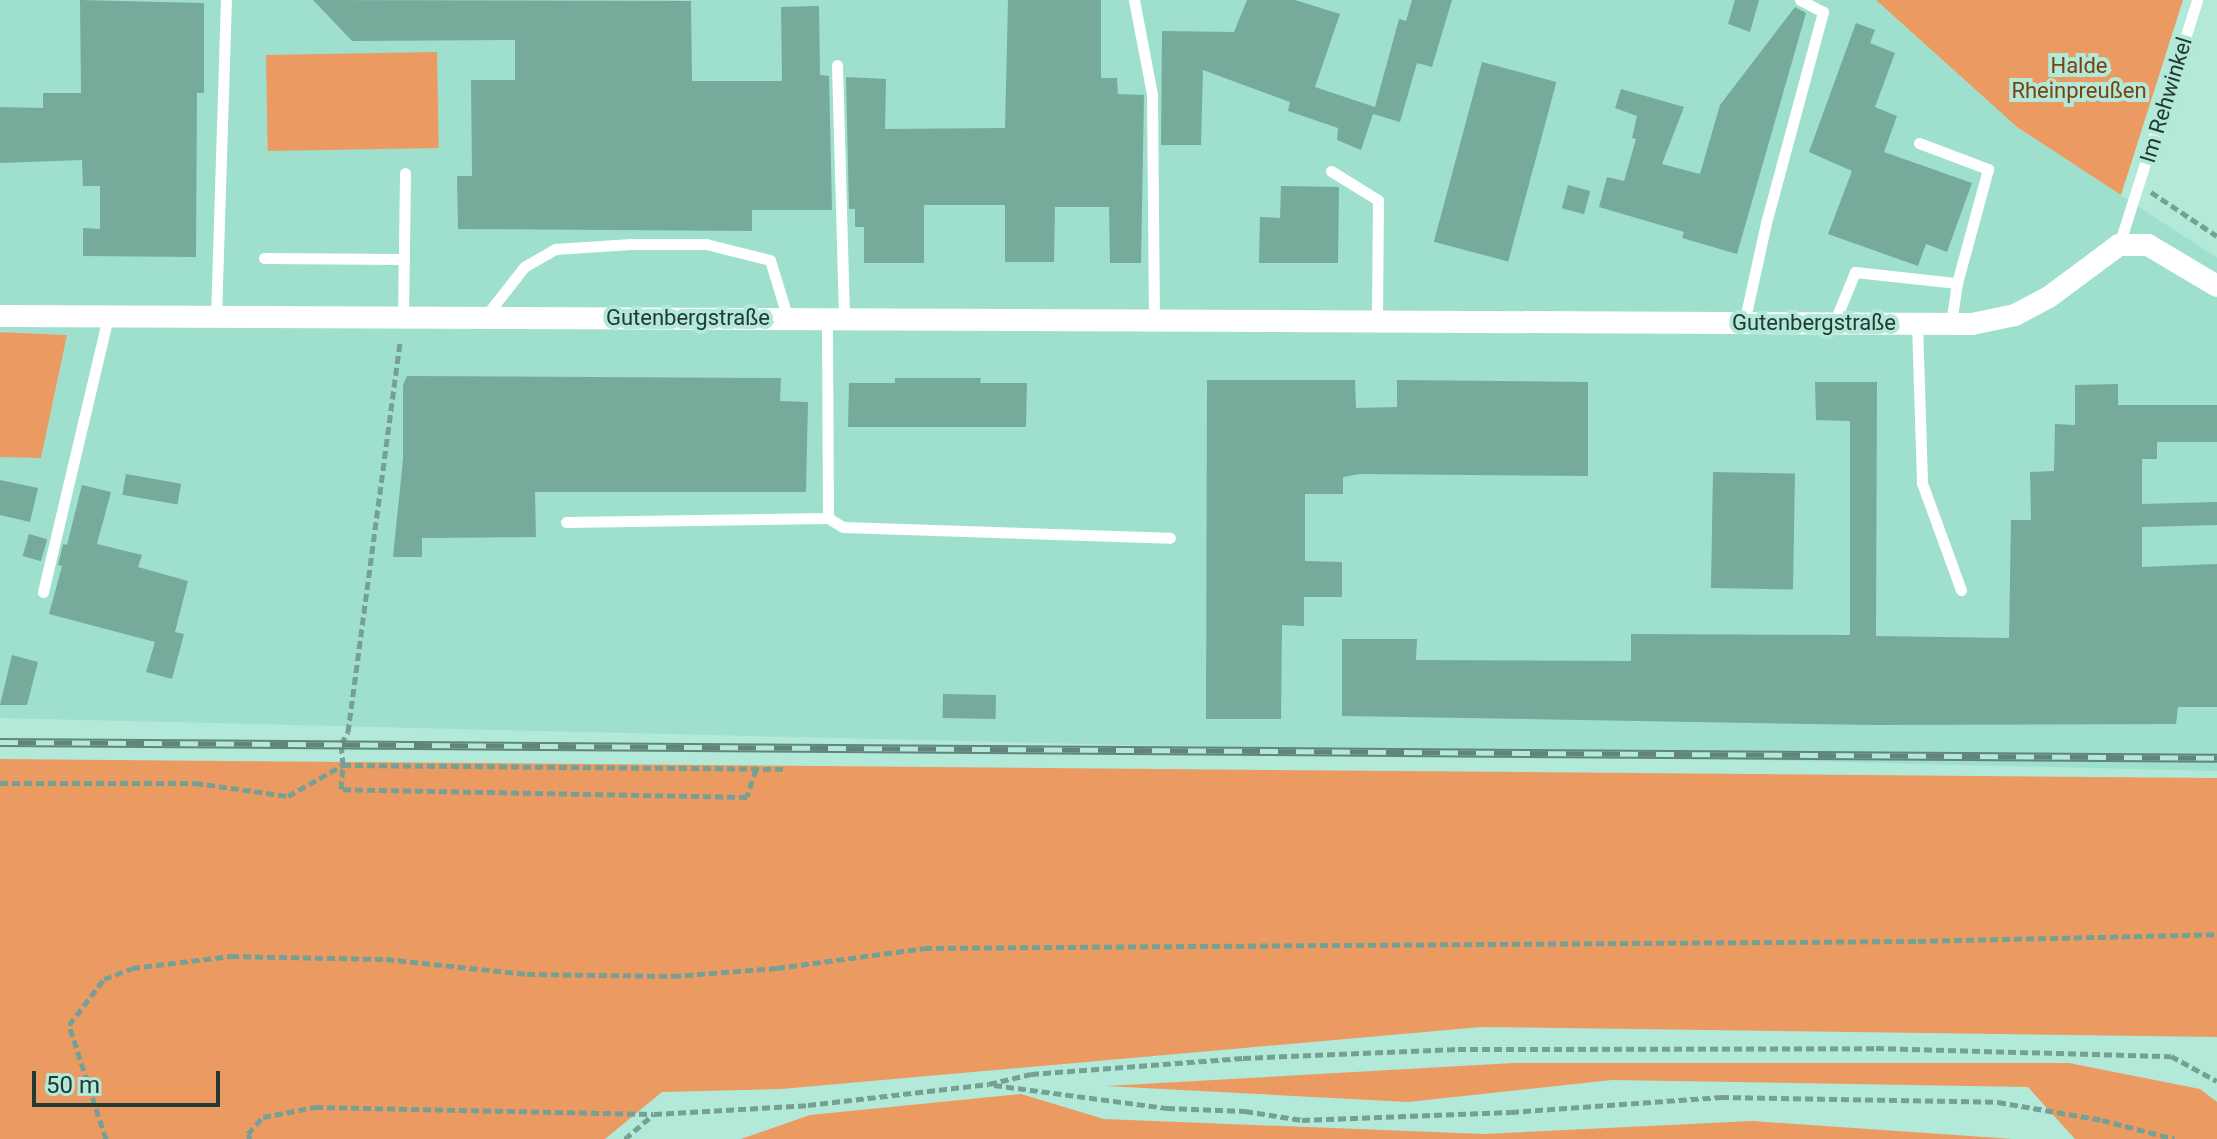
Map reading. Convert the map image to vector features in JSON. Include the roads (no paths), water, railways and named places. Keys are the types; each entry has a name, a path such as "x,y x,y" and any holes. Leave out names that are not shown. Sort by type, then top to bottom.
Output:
{"street":[{"name":"Gutenbergstraße","path":"0,316 1972,324 2015,315 2049,297 2119,245"},
{"path":"2119,245 2148,245 2217,286"}],"lane":[{"path":"216,317 226,0"},
{"path":"1134,0 1152,94 1154,320"},
{"path":"1744,323 1766,223 1823,12 1800,0"},
{"name":"Im Rehwinkel","path":"2119,245 2197,0"},
{"path":"828,518 836,319 837,65"},
{"path":"1919,143 1988,169 1957,283 1951,323"},
{"path":"1331,171 1378,200 1377,321"},
{"path":"403,317 405,173"},
{"path":"485,317 524,267 555,249 631,244 706,244 770,260 788,319"},
{"path":"264,258 404,259"},
{"path":"1834,323 1855,272 1957,283"},
{"path":"43,592 108,317"},
{"path":"1917,323 1922,483 1961,590"},
{"path":"566,522 828,518 843,527 1170,538"}],"railway":[{"path":"0,742 2217,758"}],"park label":[{"name":"Halde Rheinpreußen","path":"2079,78"}]}
